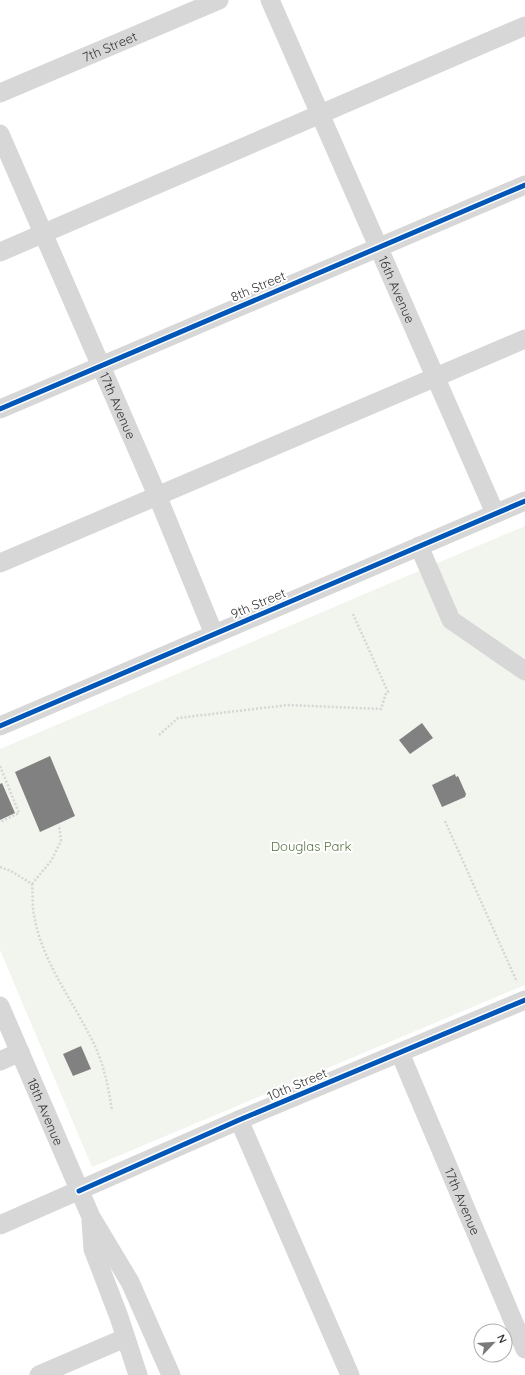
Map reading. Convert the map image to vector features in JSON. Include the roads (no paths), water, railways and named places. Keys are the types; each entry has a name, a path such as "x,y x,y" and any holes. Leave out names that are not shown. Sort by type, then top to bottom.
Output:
{"street":[{"name":"7th Street","path":"0,93 219,0"},
{"name":"16th Avenue","path":"270,0 437,377 495,513"},
{"path":"0,252 525,26"},
{"name":"17th Avenue","path":"0,134 157,495 214,634"},
{"name":"8th Street","path":"0,409 378,246 525,185"},
{"path":"0,563 525,339"},
{"name":"9th Street","path":"0,726 525,501"},
{"path":"419,546 451,620 525,671"},
{"name":"10th Street","path":"0,1225 239,1120 400,1053 521,991"},
{"name":"18th Avenue","path":"0,1006 91,1218 130,1282 171,1375"},
{"path":"0,1061 20,1052"},
{"name":"17th Avenue","path":"400,1053 525,1349"},
{"path":"239,1120 350,1375"},
{"name":"18th Avenue","path":"91,1218 93,1249 119,1317 138,1375"},
{"path":"39,1375 125,1338"}],"park label":[{"name":"Douglas Park","path":"311,846"}]}
